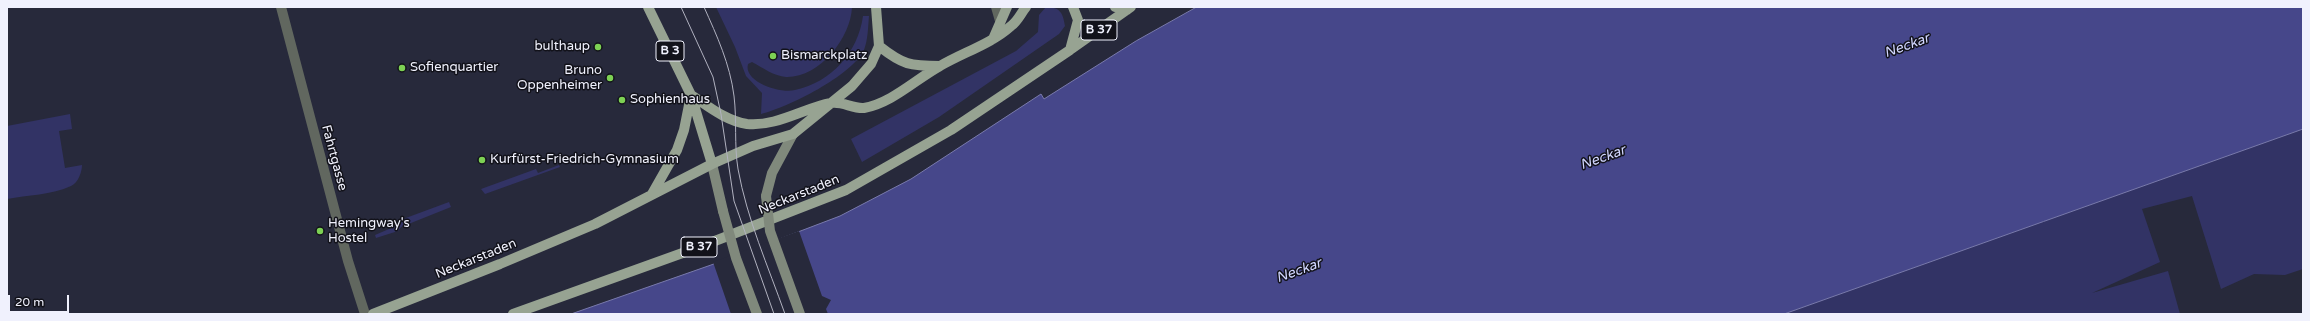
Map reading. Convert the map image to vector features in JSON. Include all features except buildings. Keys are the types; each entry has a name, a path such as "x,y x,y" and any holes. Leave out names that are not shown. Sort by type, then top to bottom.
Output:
{"main road":[{"name":"B 3","path":"648,7 691,95 712,164 736,258 757,314"},
{"path":"800,314 770,231 766,196 772,173 793,134 833,102 864,73 879,46 876,7"},
{"path":"993,40 1007,7"},
{"path":"652,194 677,150 684,130 691,95 735,121 754,124 788,117 833,102 854,108 875,104 900,92 940,66 993,40 1014,24 1026,7"},
{"path":"1070,50 1078,20 1073,7"},
{"path":"1115,7 1129,8"},
{"name":"B 37","path":"1070,50 1129,8"},
{"path":"879,46 902,63 917,66 940,66"},
{"name":"Neckarstaden","path":"513,314 723,238 846,190 951,130 1070,50"},
{"name":"Neckarstaden","path":"373,314 500,264 595,224 712,164 754,146 793,134"}],"street":[{"name":"Fahrtgasse","path":"281,7 348,261 365,314"},
{"path":"996,7 1000,21"}],"shaded area":[{"path":"716,7 852,7 846,31 839,43 831,54 810,71 798,76 786,77 773,73 752,62 748,64 748,70 751,76 757,81 764,85 781,90 789,91 808,86 821,80 841,64 855,42 863,16 869,16 868,33 864,50 857,60 833,80 802,98 761,114 762,93 746,76 735,47"},
{"path":"1046,7 1055,8 1062,14 1065,26 1059,34 939,117 862,162 851,139 1016,51 1038,32 1039,15"},
{"path":"70,114 72,129 59,131 65,168 82,165 78,180 73,185 64,189 7,199 7,126"},
{"path":"2303,129 2303,269 2285,275 2254,274 2221,289 2192,196 2142,209 2160,262 2092,293 2168,271 2180,314 1784,314"},
{"path":"559,165 560,167 485,194 481,189 536,169 538,173"},
{"path":"449,202 451,207 401,227 398,231 376,238 375,235 396,226 395,222"}],"water":[{"name":"Neckar","path":"1197,7 2303,7 2303,129 1784,314 571,314 711,265 840,216 911,179 1041,94 1044,99 1136,41"}],"pier":[{"path":"799,231 822,296 831,300 826,309 828,314 731,314 713,262"}],"tram line":[{"path":"681,7 713,77 721,114 734,201 774,314"},
{"path":"704,7 722,50 732,84 735,105 737,160 742,188 758,242 785,314"}],"place":[{"name":"bulthaup","path":"598,47"},
{"name":"Bismarckplatz","path":"773,56"},
{"name":"Sofienquartier","path":"402,68"},
{"name":"Bruno Oppenheimer","path":"610,78"},
{"name":"Sophienhaus","path":"622,100"},
{"name":"Kurfürst-Friedrich-Gymnasium","path":"482,160"},
{"name":"Hemingway's Hostel","path":"320,231"}]}
